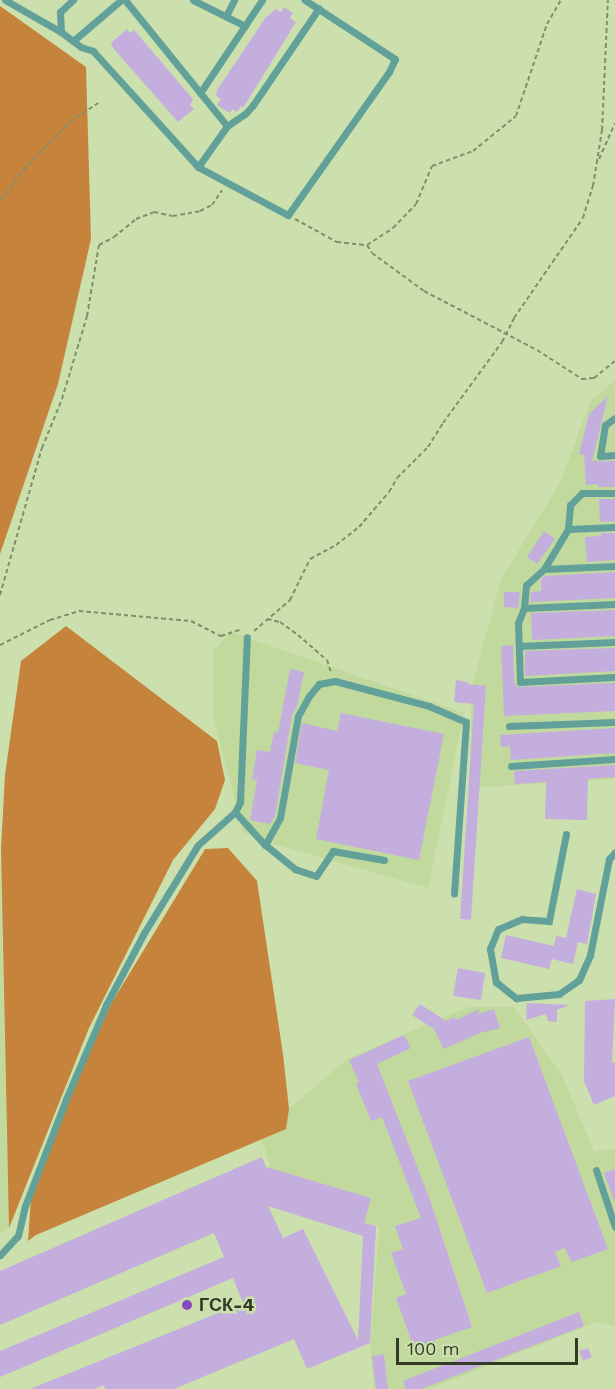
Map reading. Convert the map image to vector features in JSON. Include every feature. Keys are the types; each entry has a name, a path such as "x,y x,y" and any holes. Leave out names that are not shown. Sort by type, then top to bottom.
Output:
{"lane":[{"path":"5,0 93,51 198,167 288,215 394,62 393,56 306,0"},
{"path":"61,32 60,12 73,0"},
{"path":"73,41 123,0 227,126"},
{"path":"193,0 245,26"},
{"path":"226,16 234,0"},
{"path":"200,93 262,0"},
{"path":"198,167 227,126 245,114 253,105 320,8"},
{"path":"615,418 604,426 600,456 615,455"},
{"path":"615,493 582,493 570,505 568,529 544,569 526,585 524,608 518,623 520,682 615,677"},
{"path":"568,529 615,527"},
{"path":"544,569 615,566"},
{"path":"524,608 615,604"},
{"path":"0,1255 18,1236 25,1206 66,1099 106,1005 144,933 198,845 234,812 240,801 247,637"},
{"path":"519,646 615,642"},
{"path":"265,845 280,818 298,716 319,684 334,681 429,706 466,722 454,894"},
{"path":"509,726 615,722"},
{"path":"511,766 615,759"},
{"path":"234,812 265,845 295,868 316,876 333,850 384,860"},
{"path":"566,834 549,921 522,919 498,929 490,949 496,982 516,998 559,994 579,980 590,955 609,859 615,852"},
{"path":"596,1170 615,1227"}],"path":[{"path":"288,215 337,242 367,245 393,228 416,204 432,166 472,151 516,116 547,24 561,0"},
{"path":"247,637 290,600 310,559 359,527 389,492 397,478 428,447 583,218 593,186 602,130 608,0"},
{"path":"0,201 28,165 69,122 98,103"},
{"path":"597,162 615,123"},
{"path":"0,595 42,448 62,399 87,316 99,245 114,237 136,219 154,212 173,216 200,211 212,205 226,183"},
{"path":"367,245 372,253 424,291 507,333 582,380 594,378 615,361"},
{"path":"0,645 50,620 79,611 191,621 221,636 240,630 255,630"},
{"path":"267,619 289,628 327,660 334,681"}],"shaded area":[{"path":"0,6 86,67 91,239 58,384 0,554"},
{"path":"615,380 615,779 469,788 472,686 501,579 561,481 590,402"},
{"path":"66,626 217,741 225,780 215,809 173,860 89,1028 9,1228 1,849 5,775 21,661"},
{"path":"231,632 464,713 428,888 270,843 243,832 213,715 213,651"},
{"path":"228,848 257,881 283,1054 289,1109 286,1129 36,1235 28,1241 31,1198 71,1094 111,1004 205,849"},
{"path":"0,849 9,1228 0,1233"},
{"path":"468,1007 514,1007 562,1075 594,1151 615,1149 615,1326 597,1322 429,1389 374,1389 370,1348 379,1227 269,1192 267,1179 270,1164 261,1138 286,1129 289,1109 347,1059"}],"building":[{"path":"284,7 293,13 290,18 296,22 243,108 241,106 237,112 232,109 230,113 217,105 221,99 216,96 217,90 266,17 276,9 281,12"},
{"path":"127,29 130,33 134,30 193,99 190,105 194,109 178,122 113,48 111,43"},
{"path":"608,396 592,461 615,461 615,487 598,487 598,484 586,485 584,455 579,454 589,414"},
{"path":"599,499 615,499 615,521 600,522"},
{"path":"544,531 555,539 537,564 527,557"},
{"path":"601,533 615,533 615,560 587,562 585,537 601,536"},
{"path":"615,572 615,598 530,602 531,592 541,591 541,579 545,576"},
{"path":"504,592 520,592 518,608 504,607"},
{"path":"615,610 615,636 532,640 531,613"},
{"path":"513,645 514,682 517,687 615,683 615,711 504,716 501,646"},
{"path":"615,648 615,671 525,676 525,651"},
{"path":"290,669 304,672 297,706 292,715 275,816 270,824 250,820 257,780 252,779 257,750 270,752 274,732 278,733"},
{"path":"456,680 486,686 471,920 460,919 474,704 454,702"},
{"path":"341,713 444,734 419,860 316,839 329,770 295,763 302,723 337,731"},
{"path":"615,728 615,753 511,760 510,746 501,747 500,735"},
{"path":"615,765 615,777 588,779 587,820 545,819 546,782 515,784 514,771"},
{"path":"577,889 596,894 587,944 578,942 573,964 552,959 549,969 501,958 506,935 554,946 556,936 566,938"},
{"path":"458,968 485,973 481,1000 453,996"},
{"path":"615,999 612,1063 615,1062 615,1096 594,1105 584,1081 585,1001"},
{"path":"527,1003 568,1006 557,1010 557,1022 548,1021 546,1014 526,1020"},
{"path":"420,1004 446,1021 454,1017 456,1020 479,1009 478,1014 494,1009 500,1028 480,1033 444,1049 434,1029 412,1015"},
{"path":"404,1035 411,1048 377,1064 429,1197 472,1327 434,1340 436,1343 415,1351 396,1298 406,1294 391,1253 403,1249 395,1226 421,1218 382,1117 371,1121 356,1084 359,1082 349,1060"},
{"path":"529,1037 608,1249 572,1262 564,1248 555,1252 561,1266 487,1293 408,1081"},
{"name":"ГСК-4","path":"262,1157 266,1167 371,1198 364,1223 376,1226 370,1343 307,1369 294,1339 174,1389 105,1389 104,1385 95,1389 30,1389 243,1303 233,1278 0,1377 0,1351 224,1257 214,1233 0,1325 0,1271","holes":["268,1206 363,1236 358,1340 303,1229 283,1238"]},
{"path":"615,1169 615,1200 614,1200 604,1173"},
{"path":"579,1312 584,1326 421,1389 406,1389 403,1381"},
{"path":"588,1348 592,1357 583,1361 579,1351"},
{"path":"384,1354 388,1389 376,1389 372,1356"}],"place":[{"name":"ГСК-4","path":"187,1305"}]}
